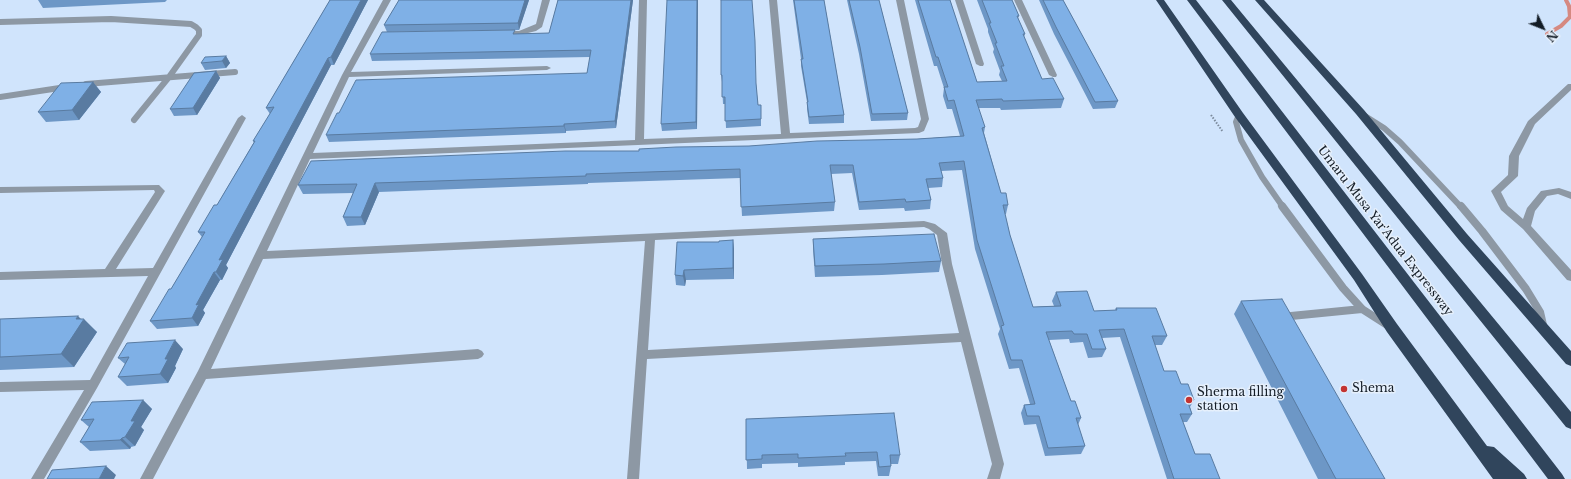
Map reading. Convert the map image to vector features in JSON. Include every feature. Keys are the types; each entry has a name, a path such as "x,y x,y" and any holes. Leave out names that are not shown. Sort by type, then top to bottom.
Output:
{"highway":[{"path":"1160,0 1238,116 1358,277 1392,328 1502,479"},
{"name":"Umaru Musa Yar'Adua Expressway","path":"1191,0 1557,479"},
{"name":"Umaru Musa Yar'Adua Expressway","path":"1226,0 1571,423"},
{"path":"1259,0 1360,112 1463,237 1571,360"},
{"path":"1472,437 1519,479"}],"street":[{"path":"146,479 202,374 346,75 371,36 387,0"},
{"path":"497,33 520,33 534,29 539,25 546,0"},
{"path":"639,142 643,0"},
{"path":"773,0 786,136"},
{"path":"308,156 916,131 921,129 925,119 900,0"},
{"path":"960,0 980,64"},
{"path":"1018,0 1053,75"},
{"path":"346,75 547,68"},
{"path":"1571,86 1531,123 1514,156 1513,176 1496,191 1504,208 1526,227 1571,277"},
{"path":"37,479 93,385 242,118"},
{"path":"0,190 156,187 160,192 108,273"},
{"path":"1526,227 1530,210 1544,194 1559,190 1571,196"},
{"path":"260,255 650,238 924,224 932,226 942,233 947,264 998,464 996,474 993,479"},
{"path":"633,479 650,238"},
{"path":"0,276 157,272"},
{"path":"642,355 966,336"},
{"path":"202,374 478,354"},
{"path":"0,387 93,385"}],"lane":[{"path":"0,22 111,19 191,24 196,27 199,30 199,35 169,77 134,120"},
{"path":"0,98 90,83 235,72"},
{"path":"1360,112 1384,128 1426,168 1482,231 1526,289 1540,312 1543,328"},
{"path":"1238,116 1236,122 1241,140 1262,177 1308,243 1343,288 1362,309 1392,328"},
{"path":"1289,331 1285,324 1291,316 1362,309"}],"path":[{"path":"1211,115 1224,132"}],"building":[{"path":"330,0 361,0 219,260 223,259 196,305 199,304 192,318 150,321 205,232 198,232 214,205 217,205 255,141 253,141 274,107 266,108"},
{"path":"399,0 525,0 518,23 384,25"},
{"path":"558,0 631,0 615,121 564,124 564,126 326,135 356,80 587,73 591,50 370,54 382,32 515,30 513,34 549,33"},
{"path":"667,0 697,0 696,122 661,124"},
{"path":"721,0 752,0 756,83 758,105 761,105 761,119 725,121 725,97 722,97 721,75"},
{"path":"794,0 824,0 844,115 809,117 801,59 803,59"},
{"path":"849,0 879,0 908,113 872,114 860,47"},
{"path":"918,0 950,0 977,82 1007,81 1001,66 1004,66 995,43 997,43 989,23 991,23 982,0 1012,0 1025,34 1023,34 1042,79 1053,78 1064,99 1003,101 1002,99 976,100 985,127 982,128 1001,193 1006,193 1008,205 1003,205 1010,235 1033,307 1061,306 1056,292 1087,291 1094,311 1117,310 1116,308 1156,308 1167,336 1152,336 1164,371 1176,371 1181,384 1188,384 1194,400 1187,400 1192,414 1180,414 1195,454 1210,454 1220,479 1174,479 1124,329 1099,330 1106,349 1092,349 1087,334 1074,334 1072,331 1046,332 1071,401 1075,401 1081,418 1076,418 1085,446 1048,448 1039,416 1027,416 1024,405 1035,404 1022,360 1011,360 1001,326 1004,325 977,240 964,161 939,163 943,178 926,179 931,200 906,202 905,199 859,202 853,165 830,165 835,202 741,207 740,169 375,183 361,217 343,217 357,184 298,185 311,161 565,151 639,151 639,149 676,147 749,146 817,141 917,139 964,136 954,100 948,101 944,87 948,87 938,57 936,57"},
{"path":"1043,0 1063,0 1118,101 1095,102"},
{"path":"226,56 222,61 201,63 205,57"},
{"path":"216,71 193,108 170,109 194,73"},
{"path":"93,82 72,110 38,112 61,83"},
{"path":"934,234 941,261 815,266 813,239"},
{"path":"733,240 733,268 684,270 683,276 675,275 677,242 719,242"},
{"path":"1282,299 1385,479 1336,479 1241,301"},
{"path":"78,316 76,319 84,319 61,354 0,357 0,319"},
{"path":"175,340 165,359 168,359 160,374 118,377 129,357 118,358 127,343"},
{"path":"143,400 131,421 135,421 125,437 120,440 80,442 94,419 81,420 92,402"},
{"path":"894,413 900,455 890,455 891,466 879,467 877,452 845,453 846,456 798,458 798,454 762,455 762,459 746,460 746,419"},
{"path":"106,466 99,479 47,479 52,470"}],"waterway":[{"path":"1547,34 1561,26 1570,17 1569,6 1566,0"}],"place":[{"name":"Shema","path":"1344,389"},
{"name":"Sherma filling station","path":"1189,400"}]}
